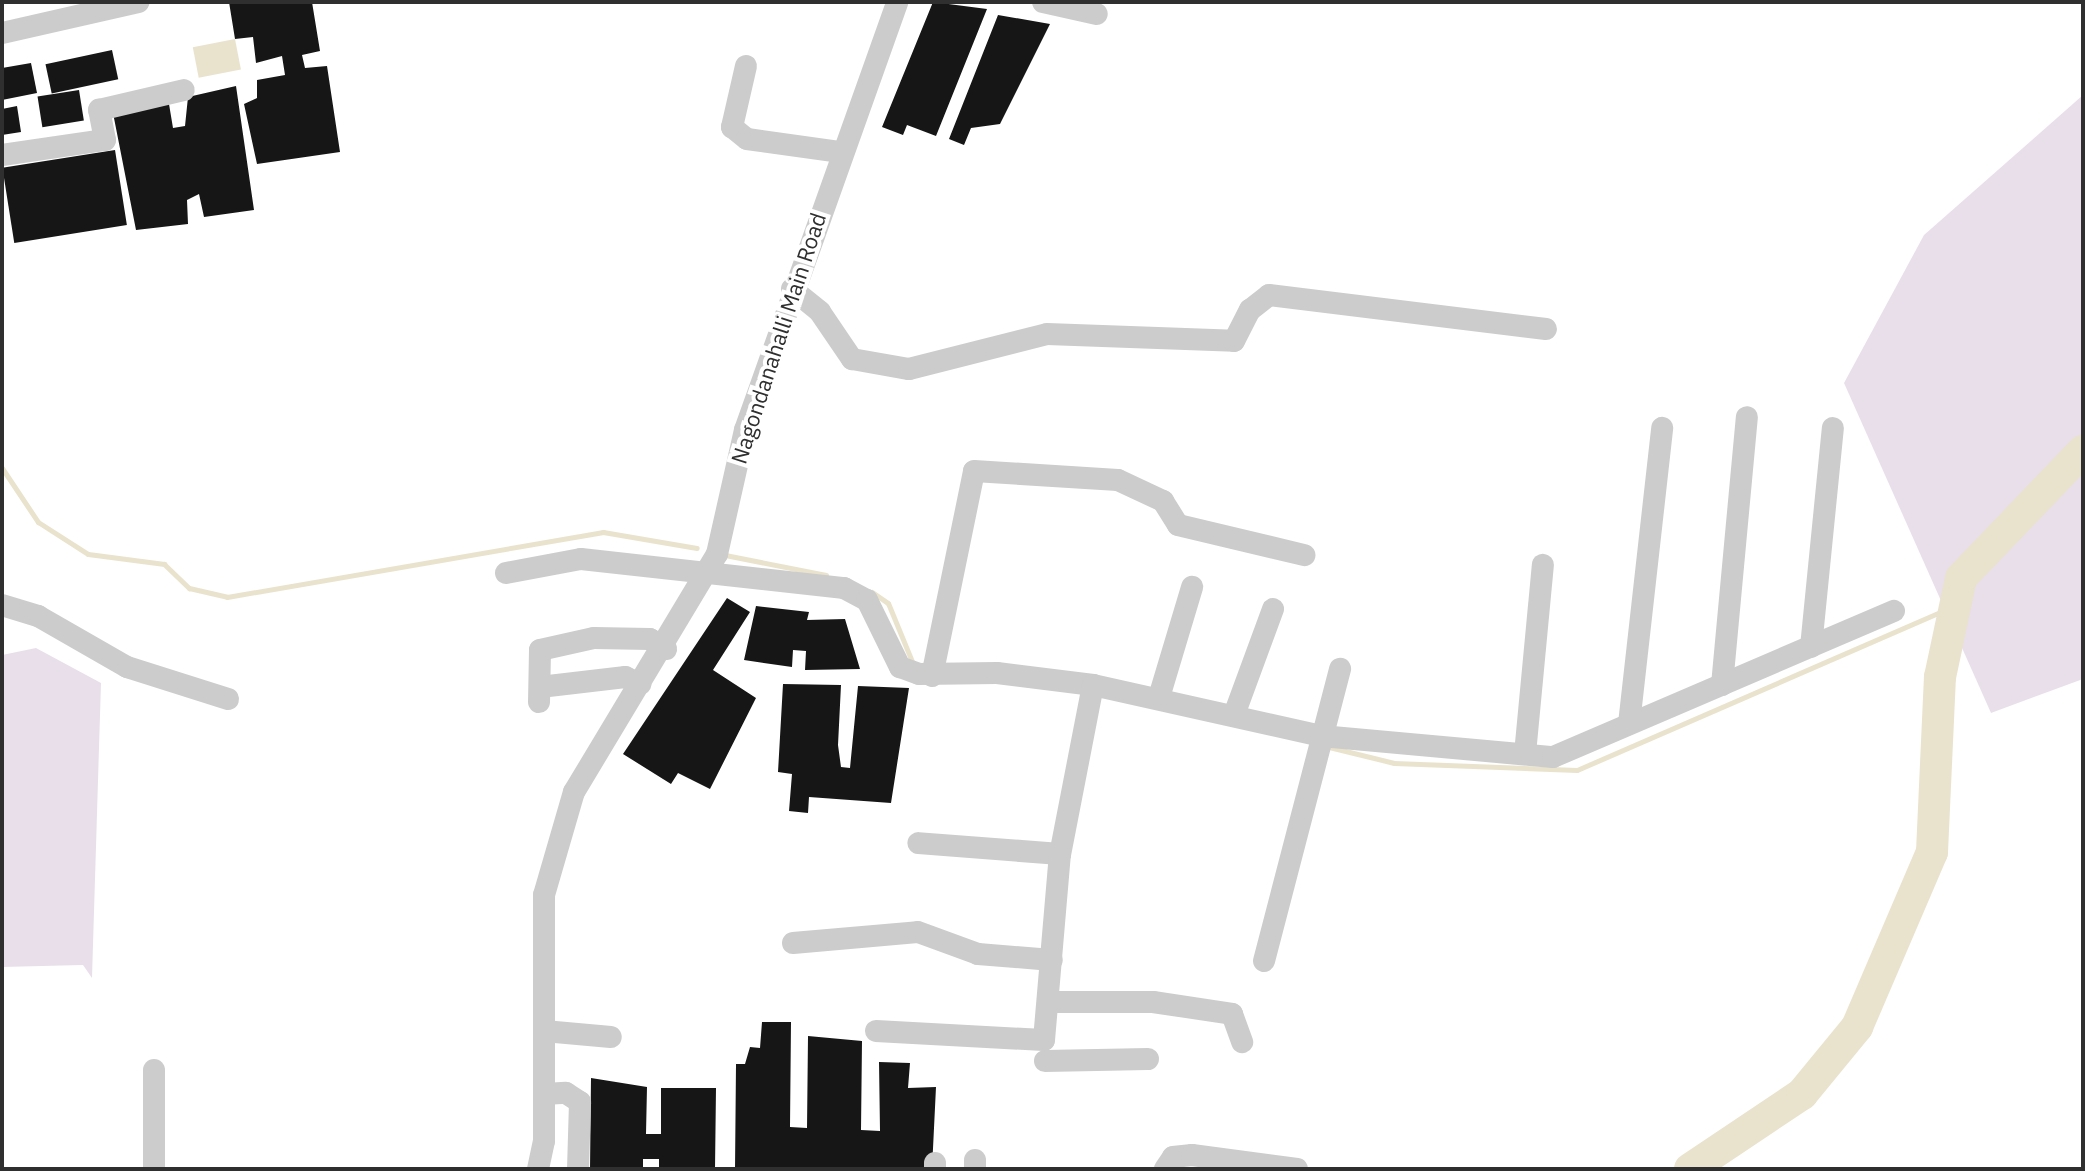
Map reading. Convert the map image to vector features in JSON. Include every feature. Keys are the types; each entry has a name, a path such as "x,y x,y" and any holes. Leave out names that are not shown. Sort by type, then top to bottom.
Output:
{"street":[{"path":"2,33 139,2"},
{"name":"Nagondanahalli Main Road","path":"538,1169 544,1094 544,895 574,792 640,684 666,649 709,569 745,430 839,152 897,2"},
{"path":"1043,2 1097,14"},
{"path":"746,66 732,127 747,139 839,152"},
{"path":"2,155 105,140 99,110 184,90"},
{"path":"792,289 820,312 852,359 909,369 1047,334 1234,341 1250,310 1269,295 1546,329"},
{"path":"1722,685 1747,417"},
{"path":"1629,724 1662,428"},
{"path":"1811,647 1833,428"},
{"path":"932,676 974,471 1118,480 1163,501 1178,525 1304,555"},
{"path":"506,573 581,559 709,569 844,588 867,600 900,667 932,676 997,673 1093,685 1160,694 1321,736 1553,757 1894,611"},
{"path":"1525,754 1543,565"},
{"path":"1160,694 1192,587"},
{"path":"2,605 38,616 127,667 228,699"},
{"path":"1234,715 1273,609"},
{"path":"640,684 625,677 540,694 540,650 594,638 650,639 666,649"},
{"path":"1264,961 1340,669"},
{"path":"1045,1060 1060,854 1093,685"},
{"path":"918,843 1060,854"},
{"path":"793,943 918,932 978,954 1052,960"},
{"path":"1048,1002 1153,1002 1232,1014 1242,1042"},
{"path":"544,1031 611,1037"},
{"path":"876,1031 1045,1060 1148,1059"},
{"path":"154,1070 154,1169"},
{"path":"544,1094 566,1093 580,1102 578,1169"},
{"path":"1165,1169 1173,1157 1192,1155 1297,1169"}],"shaded area":[{"path":"235,39 241,69 199,78 193,47"},
{"path":"2083,95 2083,679 1991,713 1844,383 1924,235"},
{"path":"36,648 101,683 92,978 83,965 2,967 2,655"}],"building":[{"path":"229,2 312,2 320,51 302,55 305,68 327,66 340,152 257,164 244,104 257,98 257,80 285,75 282,56 256,63 253,37 235,39"},
{"path":"933,2 987,9 936,136 907,125 903,135 882,127"},
{"path":"998,15 1050,24 1000,124 971,128 964,145 949,139"},
{"path":"112,50 118,79 52,93 45,64"},
{"path":"31,63 37,93 2,100 2,68"},
{"path":"236,86 254,210 204,217 199,194 187,200 188,224 136,230 113,113 168,98 173,128 185,126 188,97"},
{"path":"79,90 84,121 42,127 38,97"},
{"path":"17,106 21,132 2,135 2,109"},
{"path":"115,150 127,225 14,243 2,168"},
{"path":"727,598 750,612 713,670 756,698 710,789 678,773 671,784 623,754"},
{"path":"756,606 809,612 807,620 845,619 860,669 805,670 806,651 793,650 792,667 744,660"},
{"path":"783,684 841,685 838,745 841,767 850,768 858,686 909,688 891,803 809,797 808,813 789,811 792,774 778,772"},
{"path":"762,1022 791,1022 790,1127 807,1128 808,1036 862,1041 861,1130 880,1131 879,1062 910,1063 908,1088 936,1087 932,1169 735,1169 736,1064 745,1064 750,1047 760,1048"},
{"path":"591,1078 647,1087 646,1134 661,1134 661,1088 716,1088 715,1169 659,1169 659,1159 643,1159 643,1169 590,1169"}],"waterway":[{"path":"1690,1169 1802,1094 1857,1027 1932,852 1940,677 1961,578 2083,451"},
{"path":"2,468 38,522 88,554 164,564 189,588 227,597 603,532 697,548"},
{"path":"725,555 826,575"},
{"path":"872,592 888,603 913,664"},
{"path":"1329,747 1394,763 1577,770 1956,605"}]}
